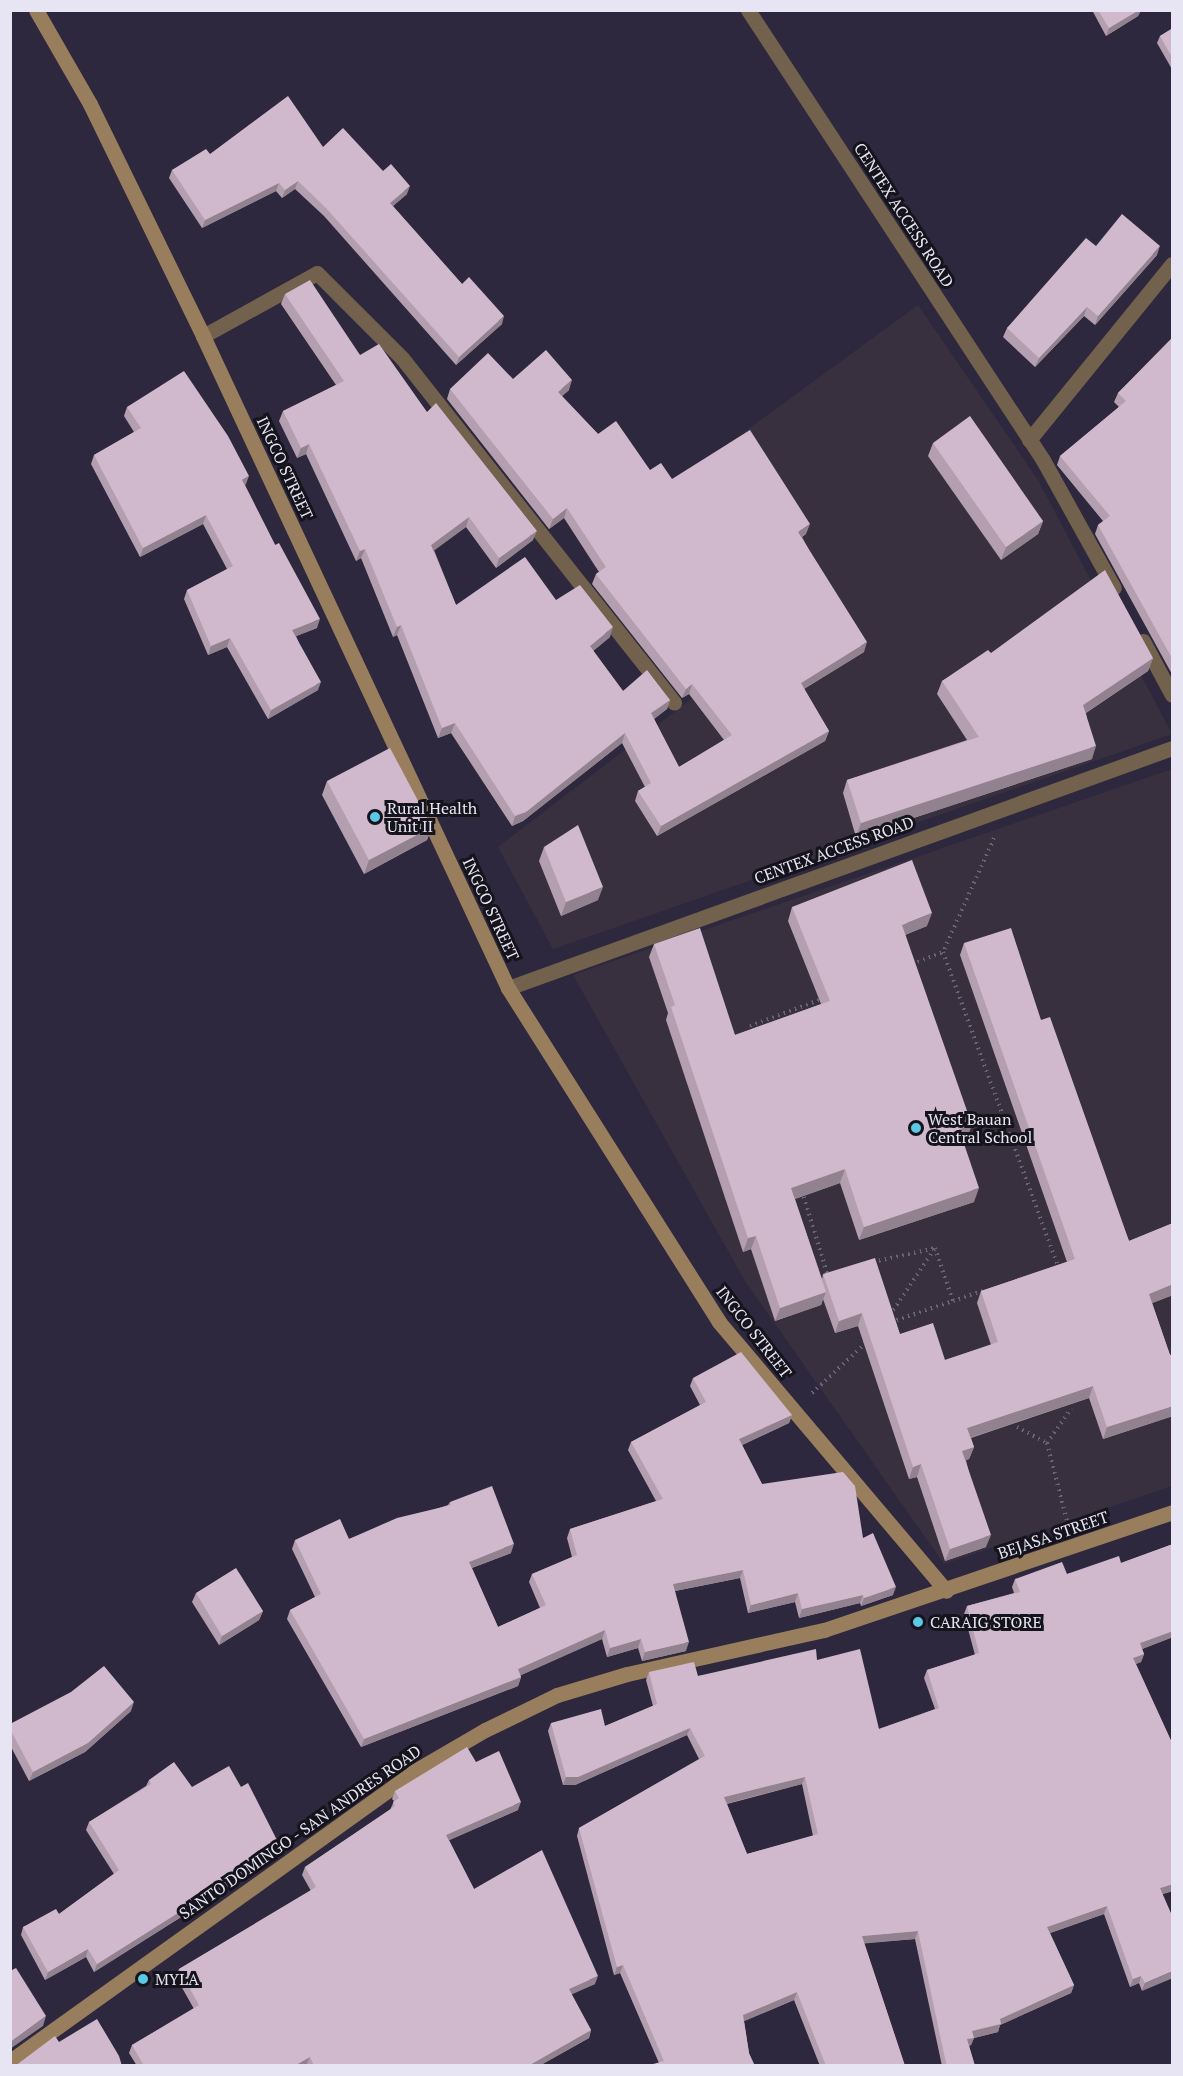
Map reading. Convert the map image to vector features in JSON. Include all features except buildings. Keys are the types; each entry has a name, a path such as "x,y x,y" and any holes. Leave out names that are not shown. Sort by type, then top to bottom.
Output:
{"street":[{"name":"INGCO STREET","path":"36,10 90,104 203,336 508,988 719,1322 945,1591"},
{"name":"CENTEX ACCESS ROAD","path":"748,10 1029,440 1122,603"},
{"path":"1029,440 1173,264"},
{"path":"203,336 317,273 402,358 674,703"},
{"path":"1133,623 1173,695"},
{"name":"CENTEX ACCESS ROAD","path":"508,988 1173,748"},
{"name":"BEJASA STREET","path":"945,1591 1173,1512"},
{"name":"SANTO DOMINGO - SAN ANDRES ROAD","path":"10,2061 412,1772 485,1730 557,1695 627,1674 824,1630 945,1591"}],"path":[{"path":"1008,806 943,952 1058,1267 1048,1270"},
{"path":"900,969 943,952"},
{"path":"754,1038 750,1026 825,998"},
{"path":"799,1183 827,1273 838,1270"},
{"path":"870,1263 934,1248"},
{"path":"934,1248 883,1325 995,1287"},
{"path":"934,1248 953,1301"},
{"path":"794,1410 871,1338"},
{"path":"1047,1443 1071,1409"},
{"path":"1017,1427 1047,1443 1076,1546"}],"shaded area":[{"path":"918,305 1038,480 1172,734 553,949 498,847 788,625 691,471"},
{"name":"West Bauan Central School","path":"1172,769 1172,1486 944,1564 745,1281 573,975"}],"place":[{"name":"Rural Health Unit II","path":"375,817"},
{"name":"West Bauan Central School","path":"916,1128"},
{"name":"CARAIG STORE","path":"918,1622"},
{"name":"MYLA","path":"143,1979"}]}
